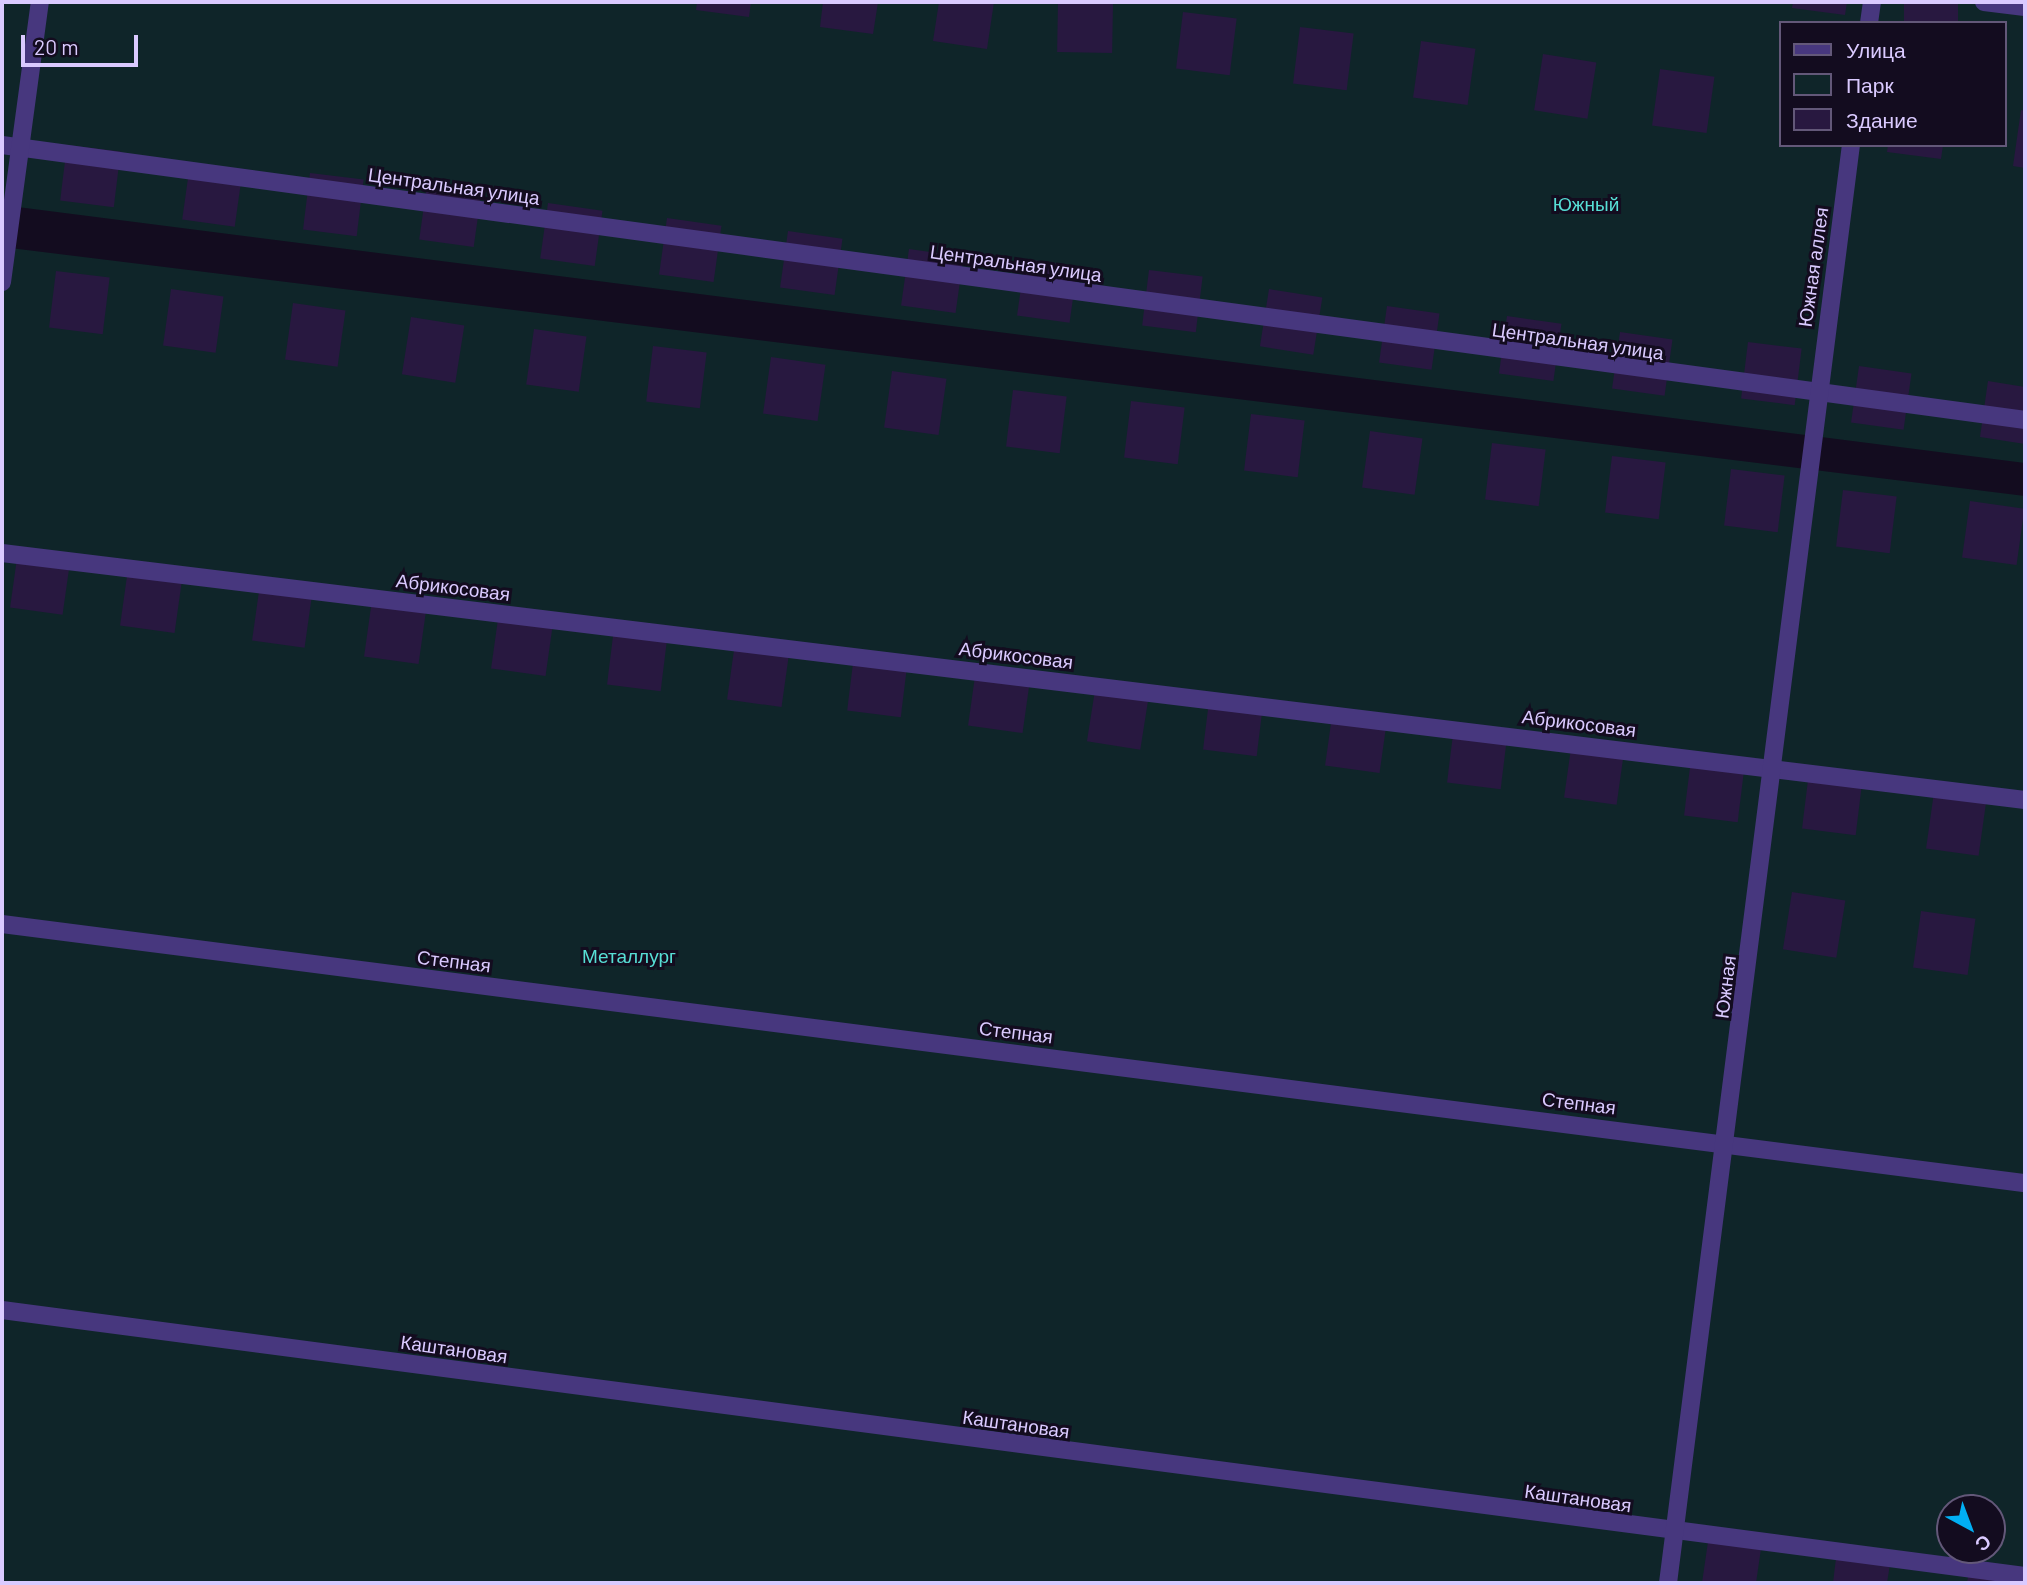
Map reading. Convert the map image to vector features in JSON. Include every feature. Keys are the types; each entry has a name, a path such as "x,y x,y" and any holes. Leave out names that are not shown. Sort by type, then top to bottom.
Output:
{"street":[{"path":"2,282 40,2"},
{"path":"1869,21 1872,2"},
{"path":"1984,2 2025,7"},
{"name":"Центральная улица","path":"2,145 1816,395 2025,420"},
{"name":"Южная аллея","path":"1816,395 1851,147"},
{"name":"Южная","path":"1668,1583 1727,1143 1816,395"},
{"name":"Абрикосовая","path":"2,553 2025,800"},
{"name":"Степная","path":"2,924 2025,1183"},
{"name":"Каштановая","path":"2,1311 2025,1576"}],"green space":[{"name":"Южный","path":"2,2 2025,2 2025,463 2,205"},
{"name":"Металлург","path":"2,247 2025,496 2025,1583 2,1583"}],"building":[{"path":"697,2 751,2 749,17 696,10"},
{"path":"823,2 878,2 873,34 820,27"},
{"path":"939,2 994,2 987,49 933,41"},
{"path":"1058,2 1113,3 1112,53 1057,52"},
{"path":"1793,2 1847,2 1845,15 1792,8"},
{"path":"1904,2 1958,2 1958,21 1904,21"},
{"path":"1183,12 1237,19 1230,75 1176,69"},
{"path":"1300,27 1354,34 1347,90 1293,84"},
{"path":"1421,41 1475,49 1468,105 1413,97"},
{"path":"1543,54 1596,62 1587,119 1534,110"},
{"path":"1660,69 1714,77 1707,133 1652,125"},
{"path":"2021,110 2025,111 2025,168 2013,166"},
{"path":"67,145 121,152 114,207 60,201"},
{"path":"1888,147 1943,147 1941,159 1887,152"},
{"path":"190,164 242,171 235,227 182,219"},
{"path":"310,173 364,180 357,236 303,230"},
{"path":"427,184 481,192 474,247 419,239"},
{"path":"548,203 602,211 595,266 540,258"},
{"path":"667,218 721,226 714,282 659,274"},
{"path":"788,231 842,239 835,295 780,287"},
{"path":"909,249 963,257 956,313 901,305"},
{"path":"1025,259 1077,266 1070,323 1017,315"},
{"path":"1149,270 1203,277 1196,332 1142,326"},
{"path":"56,271 110,278 103,334 49,328"},
{"path":"171,289 223,296 216,353 163,345"},
{"path":"1269,289 1322,297 1313,355 1260,346"},
{"path":"293,303 345,310 338,367 285,359"},
{"path":"1387,306 1439,313 1432,370 1379,362"},
{"path":"1507,316 1561,324 1553,381 1499,373"},
{"path":"411,317 464,325 455,383 402,374"},
{"path":"534,329 586,336 579,392 526,384"},
{"path":"1620,332 1672,339 1665,396 1612,388"},
{"path":"1748,342 1802,349 1795,405 1741,399"},
{"path":"653,346 707,353 700,408 646,402"},
{"path":"771,357 825,365 818,421 763,413"},
{"path":"1859,366 1911,373 1904,430 1851,422"},
{"path":"892,371 946,379 939,435 884,427"},
{"path":"1988,381 2025,387 2025,444 1980,437"},
{"path":"1013,390 1067,397 1060,453 1006,447"},
{"path":"1131,401 1185,408 1178,464 1124,458"},
{"path":"1251,414 1305,421 1298,477 1244,471"},
{"path":"1370,431 1422,438 1415,495 1362,487"},
{"path":"1492,443 1546,450 1539,506 1485,500"},
{"path":"1612,456 1666,463 1659,519 1605,513"},
{"path":"1731,469 1785,476 1778,532 1724,526"},
{"path":"1843,490 1897,497 1890,553 1836,547"},
{"path":"1970,501 2024,509 2017,565 1962,557"},
{"path":"18,551 70,558 63,615 10,607"},
{"path":"128,569 182,577 175,633 120,625"},
{"path":"260,584 312,591 305,648 252,640"},
{"path":"372,600 426,608 419,664 364,656"},
{"path":"499,612 553,620 546,676 491,668"},
{"path":"614,628 668,635 661,691 607,685"},
{"path":"735,643 789,651 782,707 727,699"},
{"path":"854,655 908,662 901,717 847,711"},
{"path":"976,669 1030,677 1023,733 968,725"},
{"path":"1096,684 1149,692 1140,750 1087,741"},
{"path":"1210,693 1264,700 1257,756 1203,750"},
{"path":"1333,709 1387,717 1380,773 1325,765"},
{"path":"1454,726 1508,733 1501,789 1447,783"},
{"path":"1572,741 1624,748 1617,805 1564,797"},
{"path":"1691,759 1745,766 1738,822 1684,816"},
{"path":"1809,772 1863,779 1856,835 1802,829"},
{"path":"1934,792 1986,799 1979,856 1926,848"},
{"path":"1792,892 1845,900 1836,958 1783,949"},
{"path":"1921,911 1975,919 1968,975 1913,967"},
{"path":"1710,1528 1763,1535 1756,1583 1702,1583"},
{"path":"1837,1550 1891,1558 1887,1583 1833,1583"},
{"path":"1970,1564 1973,1564 2021,1583 1967,1583"}]}
